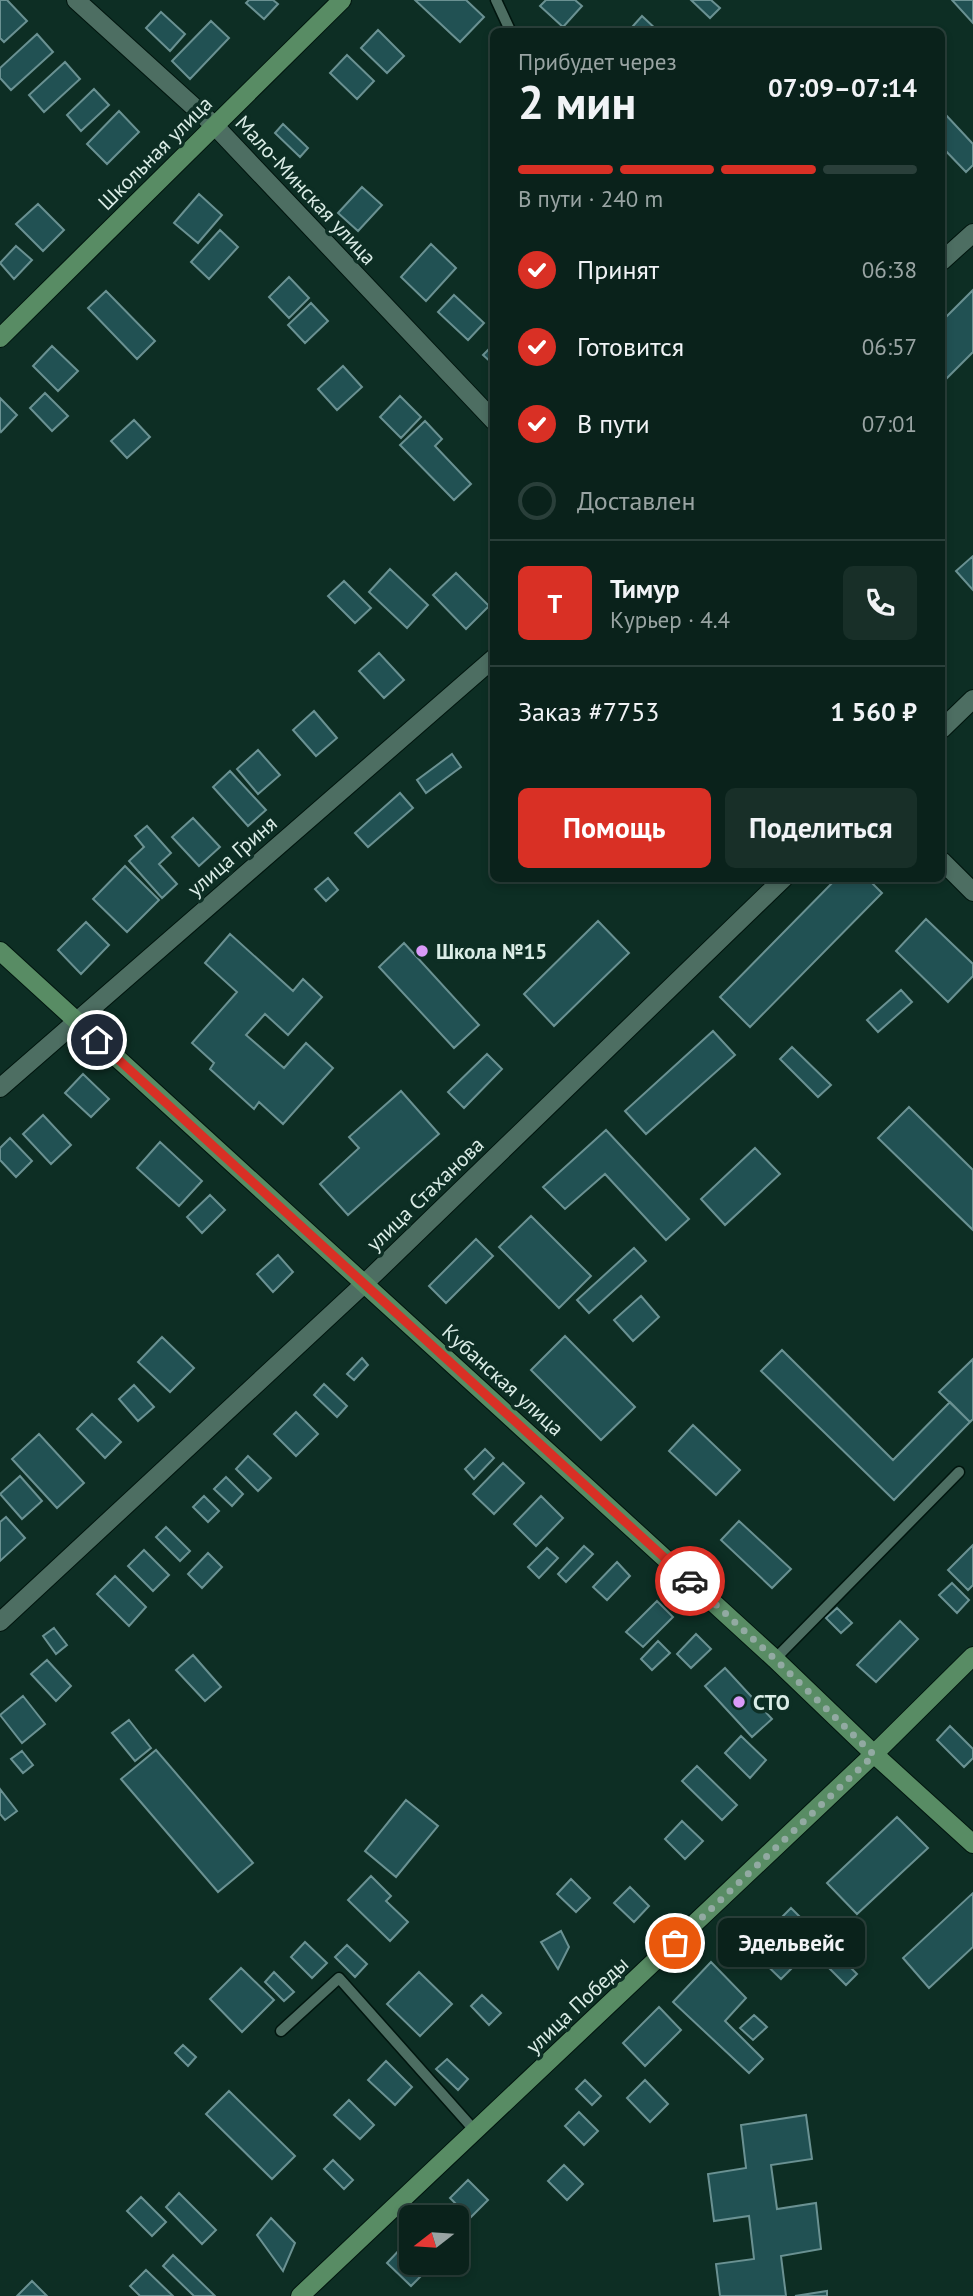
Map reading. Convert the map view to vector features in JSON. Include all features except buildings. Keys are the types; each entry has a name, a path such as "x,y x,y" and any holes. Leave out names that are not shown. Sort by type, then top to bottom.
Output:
{"street":[{"name":"Мало-Минская улица","path":"76,0 215,126 490,417"},
{"name":"Школьная улица","path":"0,338 342,0"},
{"path":"945,258 973,233"},
{"name":"улица Гриня","path":"0,1088 490,661"},
{"path":"945,726 973,699"},
{"path":"945,864 973,892"},
{"name":"улица Стаханова","path":"0,1622 364,1284 780,882"},
{"name":"Кубанская улица","path":"0,951 775,1659 874,1755 973,1844"},
{"name":"улица Победы","path":"300,2296 874,1755 973,1656"}],"lane":[{"path":"496,0 509,28"},
{"path":"775,1659 959,1472"},
{"path":"281,2031 339,1978 476,2132"}],"way so far":[{"path":"675,1943 874,1755 690,1581"}],"place":[{"name":"Школа №15","path":"422,951"},
{"name":"СТО","path":"739,1702"},
{"name":"Эдельвейс","path":"675,1943"}],"route":[{"path":"97,1040 690,1581"}]}
